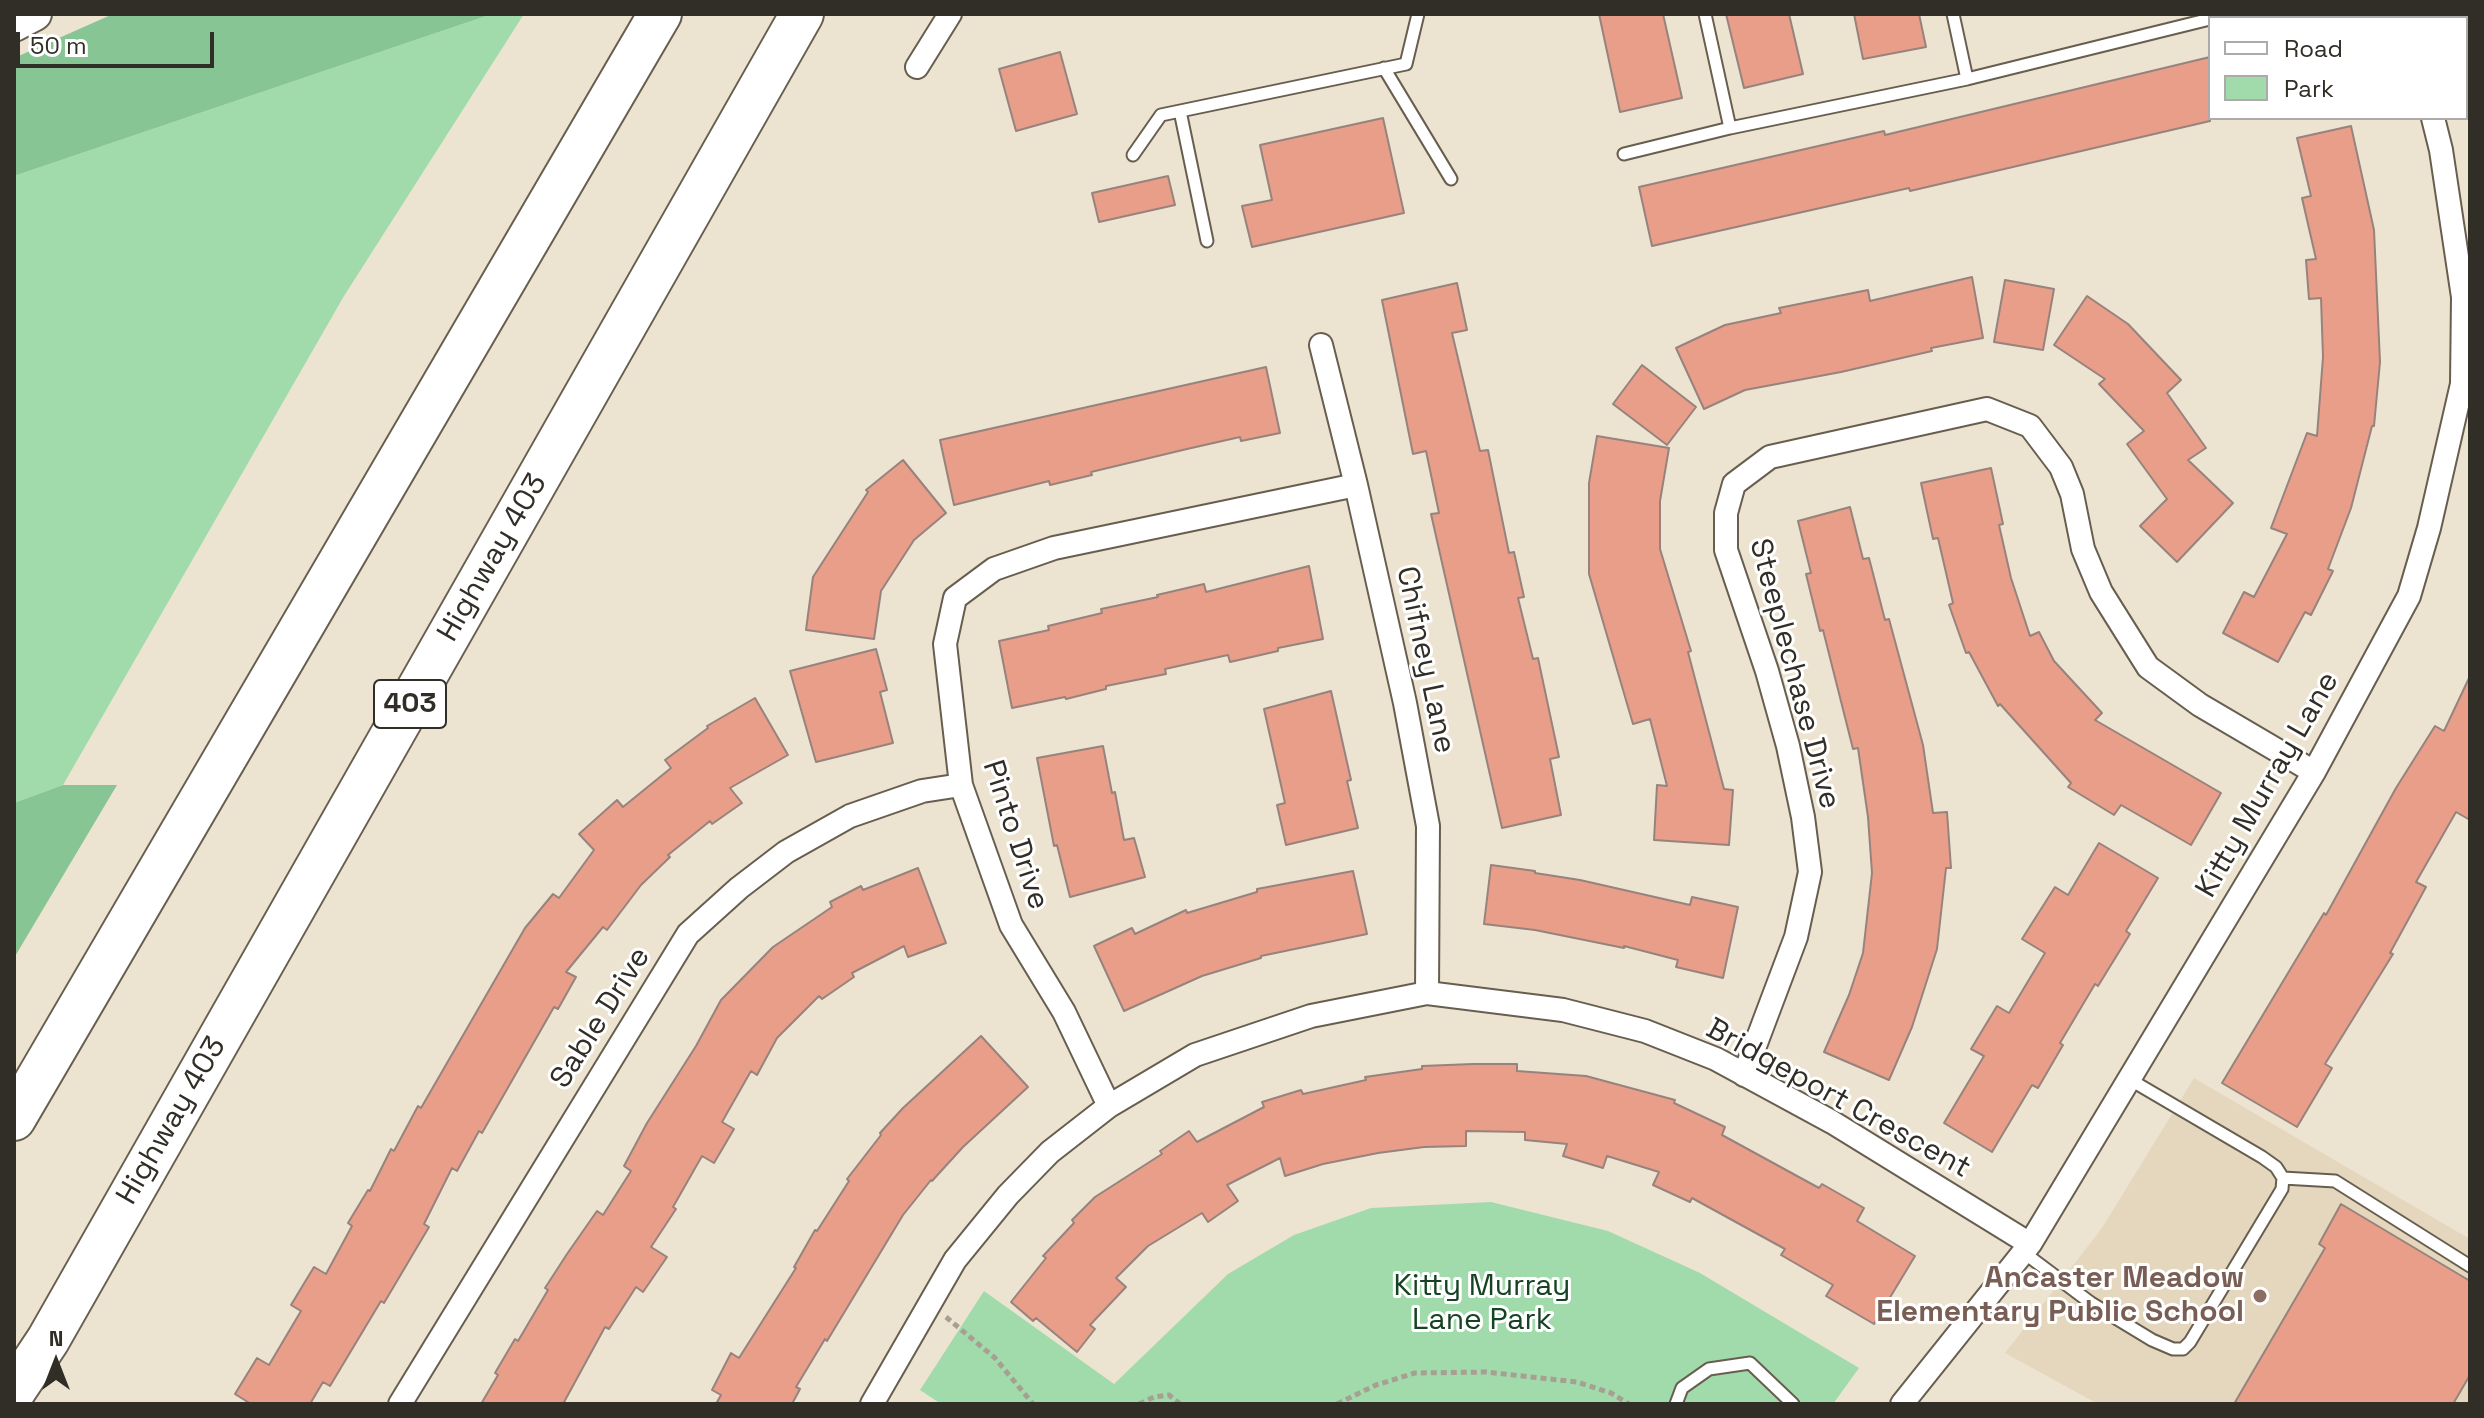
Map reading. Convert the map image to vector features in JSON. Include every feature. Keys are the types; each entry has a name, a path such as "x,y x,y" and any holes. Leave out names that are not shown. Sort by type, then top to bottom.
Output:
{"highway":[{"path":"14,1119 660,14"},
{"name":"Highway 403","path":"14,1391 56,1326 802,14"}],"main road":[{"path":"14,25 35,14"}],"street":[{"path":"917,67 950,14"},
{"name":"Kitty Murray Lane","path":"1902,1404 2026,1248 2314,772 2409,596 2429,528 2462,384 2466,296 2434,120"},
{"name":"Chifney Lane","path":"1321,345 1405,703 1428,826 1427,993"},
{"name":"Steeplechase Drive","path":"1744,1075 1796,937 1810,872 1803,817 1788,746 1767,671 1726,550 1726,513 1734,484 1770,457 1987,409 2030,426 2061,467 2072,494 2083,549 2101,592 2148,667 2200,705 2314,772"},
{"name":"Pinto Drive","path":"1109,1106 1064,1012 1011,925 961,785 945,644 955,598 994,569 1054,548 1356,485"},
{"name":"Sable Drive","path":"400,1404 688,934 739,888 786,852 850,816 922,791 961,785"},
{"name":"Bridgeport Crescent","path":"872,1404 955,1260 1008,1195 1050,1152 1109,1106 1195,1055 1311,1016 1427,993 1563,1010 1645,1031 1716,1059 1832,1122 2026,1248"}],"lane":[{"path":"1133,155 1161,115 1406,64 1418,14"},
{"path":"1705,14 1730,128"},
{"path":"1953,14 1967,79"},
{"path":"1624,154 1730,128 1967,79 2208,18"},
{"path":"1384,68 1451,179"},
{"path":"1180,111 1207,241"},
{"path":"2026,1248 2091,1303 2130,1327 2173,1349 2183,1349 2190,1342 2282,1189 2283,1178 2276,1167 2262,1157 2129,1079"},
{"path":"2283,1178 2335,1181 2470,1266"},
{"path":"1676,1404 1682,1388 1709,1369 1750,1363 1793,1404"}],"path":[{"path":"930,1303 995,1358 1033,1404"},
{"path":"1337,1404 1376,1385 1415,1373 1486,1372 1577,1382 1611,1393 1629,1404"},
{"path":"1139,1404 1169,1395 1180,1404"}],"shaded area":[{"name":"Ancaster Meadow Elementary Public School","path":"2194,1078 2470,1239 2470,1404 2098,1404 2005,1353 2102,1228"}],"green space":[{"path":"113,14 492,14 14,176 14,58"},
{"path":"492,14 524,14 344,296 63,785 14,803 14,176"},
{"path":"63,785 117,785 14,958 14,803"},
{"name":"Kitty Murray Lane Park","path":"1491,1202 1608,1231 1700,1273 1859,1368 1833,1404 941,1404 920,1390 984,1291 1114,1384 1228,1274 1294,1235 1371,1208"}],"building":[{"path":"1599,14 1663,14 1682,98 1620,112"},
{"path":"1726,14 1789,14 1803,74 1744,88"},
{"path":"1854,14 1919,14 1926,47 1863,59"},
{"path":"1060,52 1077,114 1016,131 999,69"},
{"path":"2208,57 2210,121 1910,191 1909,188 1652,246 1639,187 1884,131 1885,135"},
{"path":"1383,118 1404,213 1252,247 1242,206 1272,200 1260,145"},
{"path":"2351,126 2374,230 2380,362 2374,426 2351,508 2328,569 2333,571 2311,615 2305,612 2278,662 2223,633 2244,592 2254,597 2287,534 2271,528 2307,433 2317,436 2323,357 2321,298 2309,299 2306,260 2316,259 2302,198 2311,196 2297,138"},
{"path":"1168,176 1175,205 1099,222 1092,193"},
{"path":"1972,277 1983,338 1841,372 1745,390 1704,409 1676,348 1725,325 1781,313 1779,308 1868,290 1870,301"},
{"path":"2005,280 2054,289 2043,350 1994,342"},
{"path":"1457,283 1467,330 1452,333 1480,451 1488,450 1509,553 1514,552 1524,597 1518,598 1533,659 1538,658 1559,757 1550,759 1561,815 1502,828 1431,514 1439,513 1426,451 1413,454 1382,300"},
{"path":"2087,296 2128,324 2181,380 2167,393 2206,448 2188,460 2233,503 2177,562 2140,526 2167,499 2127,444 2144,431 2099,384 2105,379 2054,345"},
{"path":"1642,365 1696,407 1667,445 1613,404"},
{"path":"1266,367 1280,433 1241,441 1240,437 1091,472 1092,475 1050,485 1049,481 954,505 940,440"},
{"path":"1597,436 1669,448 1660,501 1660,549 1691,651 1688,652 1724,789 1733,790 1729,845 1654,840 1657,785 1667,786 1650,719 1633,724 1589,574 1589,483"},
{"path":"903,460 946,513 914,540 881,591 874,639 806,630 813,577 868,492 866,490"},
{"path":"1991,468 2011,578 2030,636 2039,632 2054,661 2102,713 2095,720 2221,793 2191,845 2121,805 2114,815 2068,787 2071,783 2000,704 1998,706 1969,652 1966,653 1949,605 1953,603 1938,538 1933,539 1921,483"},
{"path":"1850,507 1863,559 1869,558 1885,620 1889,619 1923,745 1933,813 1947,812 1951,868 1946,868 1937,949 1912,1027 1889,1080 1824,1052 1863,953 1872,873 1858,748 1853,749 1823,630 1820,631 1806,574 1811,573 1798,521"},
{"path":"1309,566 1323,639 1230,662 1228,655 1165,669 1166,674 1106,686 1106,689 1066,699 1012,708 999,641 1049,630 1048,626 1157,595 1204,584 1206,592"},
{"path":"876,649 887,690 880,692 893,743 816,762 790,671"},
{"path":"2470,676 2470,820 2456,812 2416,882 2426,887 2390,953 2393,954 2325,1064 2332,1068 2297,1127 2222,1083 2324,913 2326,915 2396,788 2435,726 2444,731"},
{"path":"1331,691 1351,780 1347,781 1358,828 1286,845 1277,805 1285,803 1264,709"},
{"path":"755,698 788,755 730,788 742,803 712,824 710,821 668,855 670,857 641,885 607,930 603,927 566,972 576,977 558,1009 554,1007 457,1171 452,1168 424,1224 429,1227 330,1386 323,1382 310,1404 251,1404 235,1394 257,1358 269,1365 301,1311 291,1305 314,1267 326,1274 352,1226 348,1223 370,1191 391,1149 394,1151 418,1106 421,1108 525,928 553,894 559,898 594,850 579,834 617,800 623,807 671,768 665,760 707,726"},
{"path":"1103,746 1124,840 1134,838 1145,877 1070,897 1057,845 1054,846 1037,758"},
{"path":"2099,843 2158,878 2126,931 2130,934 2098,986 2095,984 2038,1088 2032,1085 1992,1152 1944,1123 1984,1056 1971,1049 1997,1006 2009,1013 2045,953 2022,939 2055,887 2068,895"},
{"path":"1491,865 1580,880 1690,905 1692,897 1738,907 1723,978 1676,967 1678,960 1624,946 1484,924"},
{"path":"918,868 946,943 908,957 904,946 852,973 854,977 822,999 819,996 777,1038 757,1075 751,1071 722,1122 734,1129 714,1163 702,1156 673,1207 676,1209 651,1247 667,1257 643,1292 636,1287 609,1329 605,1327 563,1404 481,1404 498,1375 495,1373 548,1290 545,1288 597,1211 603,1215 631,1171 624,1166 721,1000 773,947 832,907 830,902 861,886 863,890"},
{"path":"1353,871 1367,934 1261,956 1202,976 1124,1011 1094,946 1132,928 1135,934 1186,910 1187,913 1257,892 1257,889"},
{"path":"981,1036 1028,1087 963,1147 903,1215 796,1387 800,1389 792,1404 716,1404 721,1395 712,1390 731,1353 739,1358 796,1268 815,1230 880,1133"},
{"path":"1517,1064 1517,1071 1586,1076 1675,1100 1674,1103 1725,1127 1722,1135 1819,1188 1822,1184 1864,1208 1857,1221 1915,1256 1874,1324 1826,1296 1833,1285 1781,1255 1785,1249 1692,1198 1690,1202 1653,1185 1659,1172 1607,1156 1603,1168 1563,1156 1567,1144 1525,1140 1525,1132 1466,1131 1466,1146 1378,1153 1323,1164 1285,1176 1280,1158 1227,1185 1238,1201 1208,1222 1202,1213 1148,1246 1116,1278 1126,1287 1090,1325 1095,1329 1077,1352 1011,1302 1046,1258 1043,1256 1095,1197 1162,1154 1160,1151 1189,1131 1197,1142 1264,1107 1262,1102 1301,1090 1303,1094 1366,1080 1365,1077 1422,1069 1422,1066"},
{"path":"2341,1204 2470,1281 2470,1375 2453,1404 2234,1404 2325,1248 2319,1244"}],"place":[{"name":"Ancaster Meadow Elementary Public School","path":"2260,1296"}]}
